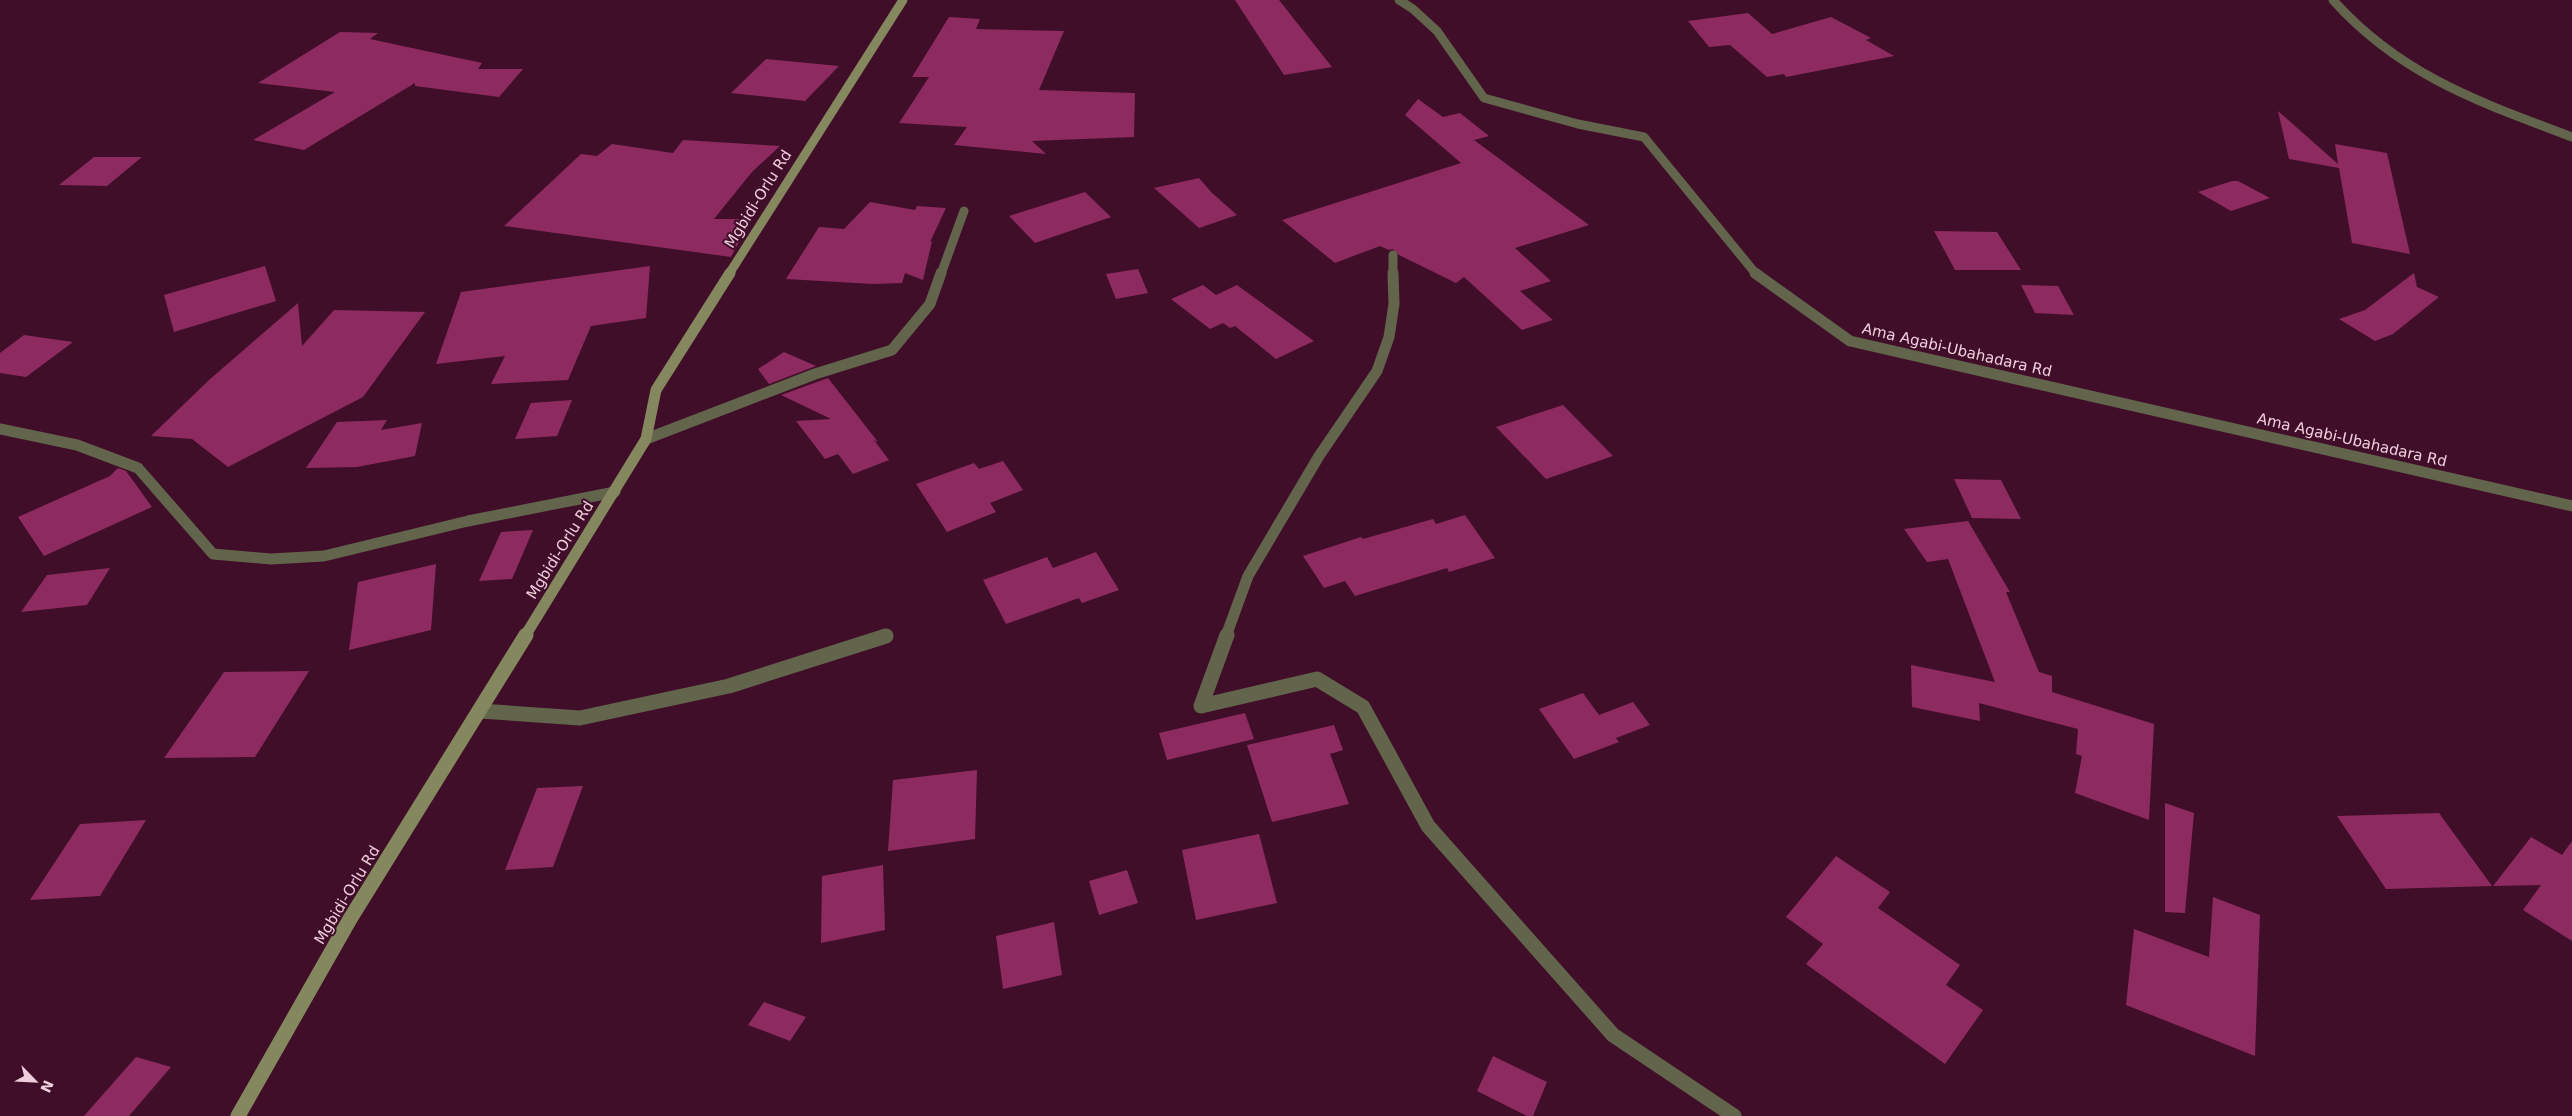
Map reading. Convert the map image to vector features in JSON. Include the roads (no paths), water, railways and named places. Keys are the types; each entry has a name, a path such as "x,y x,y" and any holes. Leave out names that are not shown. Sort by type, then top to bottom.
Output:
{"main road":[{"name":"Mgbidi-Orlu Rd","path":"238,1116 350,919 646,439 656,390 903,0"}],"street":[{"name":"Ama Agabi-Ubahadara Rd","path":"1399,0 1412,7 1451,48 1484,98 1578,124 1644,137 1755,272 1850,342 2572,506"},
{"path":"2333,0 2350,23 2414,71 2572,137"},
{"path":"646,439 815,374 892,350 930,304 964,211"},
{"path":"1393,255 1394,304 1392,321 1389,337 1377,371 1319,456 1248,576 1201,706 1317,679 1363,708 1428,826 1613,1035 1734,1116"},
{"path":"0,429 77,445 138,468 213,554 270,559 324,556 468,521 615,492"},
{"path":"480,711 580,718 729,686 886,636"}]}
